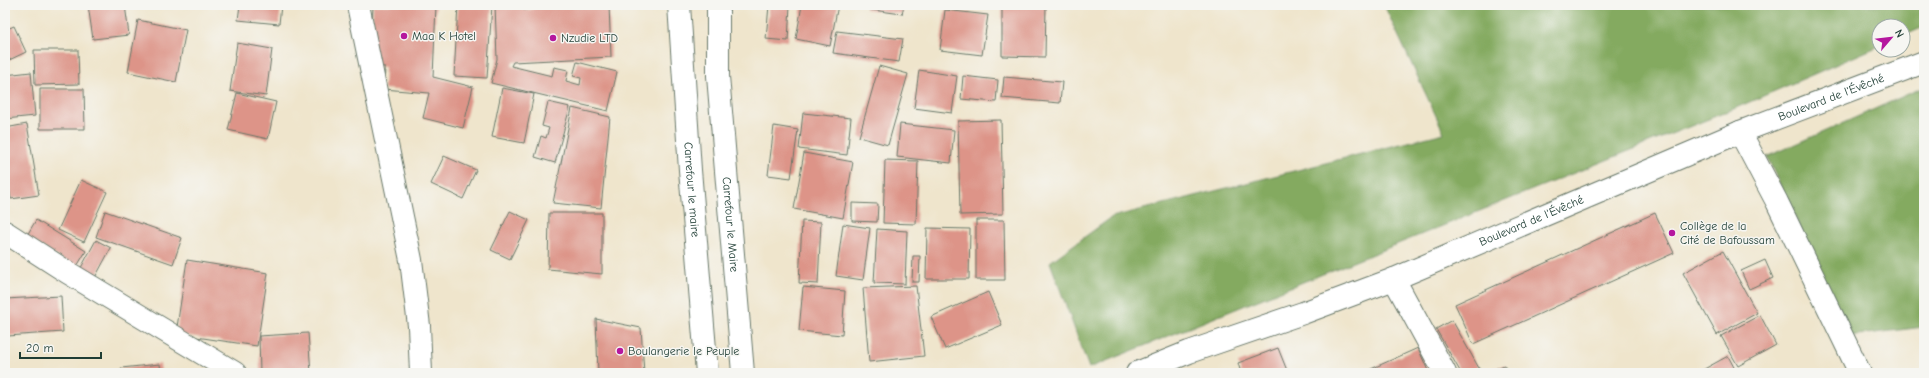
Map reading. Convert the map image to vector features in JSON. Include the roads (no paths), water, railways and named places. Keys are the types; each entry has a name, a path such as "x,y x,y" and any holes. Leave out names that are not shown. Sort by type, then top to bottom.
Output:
{"main road":[{"path":"358,5 411,260 420,326 421,373"},
{"name":"Carrefour le maire","path":"679,5 690,170 707,373"},
{"name":"Carrefour le Maire","path":"718,5 718,76 743,373"},
{"name":"Boulevard de l'Évêché","path":"1137,373 1190,352 1303,313 1394,279 1740,132 1924,62"},
{"path":"1740,132 1860,373"},
{"path":"5,232 67,272 235,373"},
{"path":"1394,279 1445,373"}],"place":[{"name":"Maa K Hotel","path":"404,36"},
{"name":"Nzudie LTD","path":"553,38"},
{"name":"Collège de la Cité de Bafoussam","path":"1672,233"},
{"name":"Boulangerie le Peuple","path":"620,351"}]}
